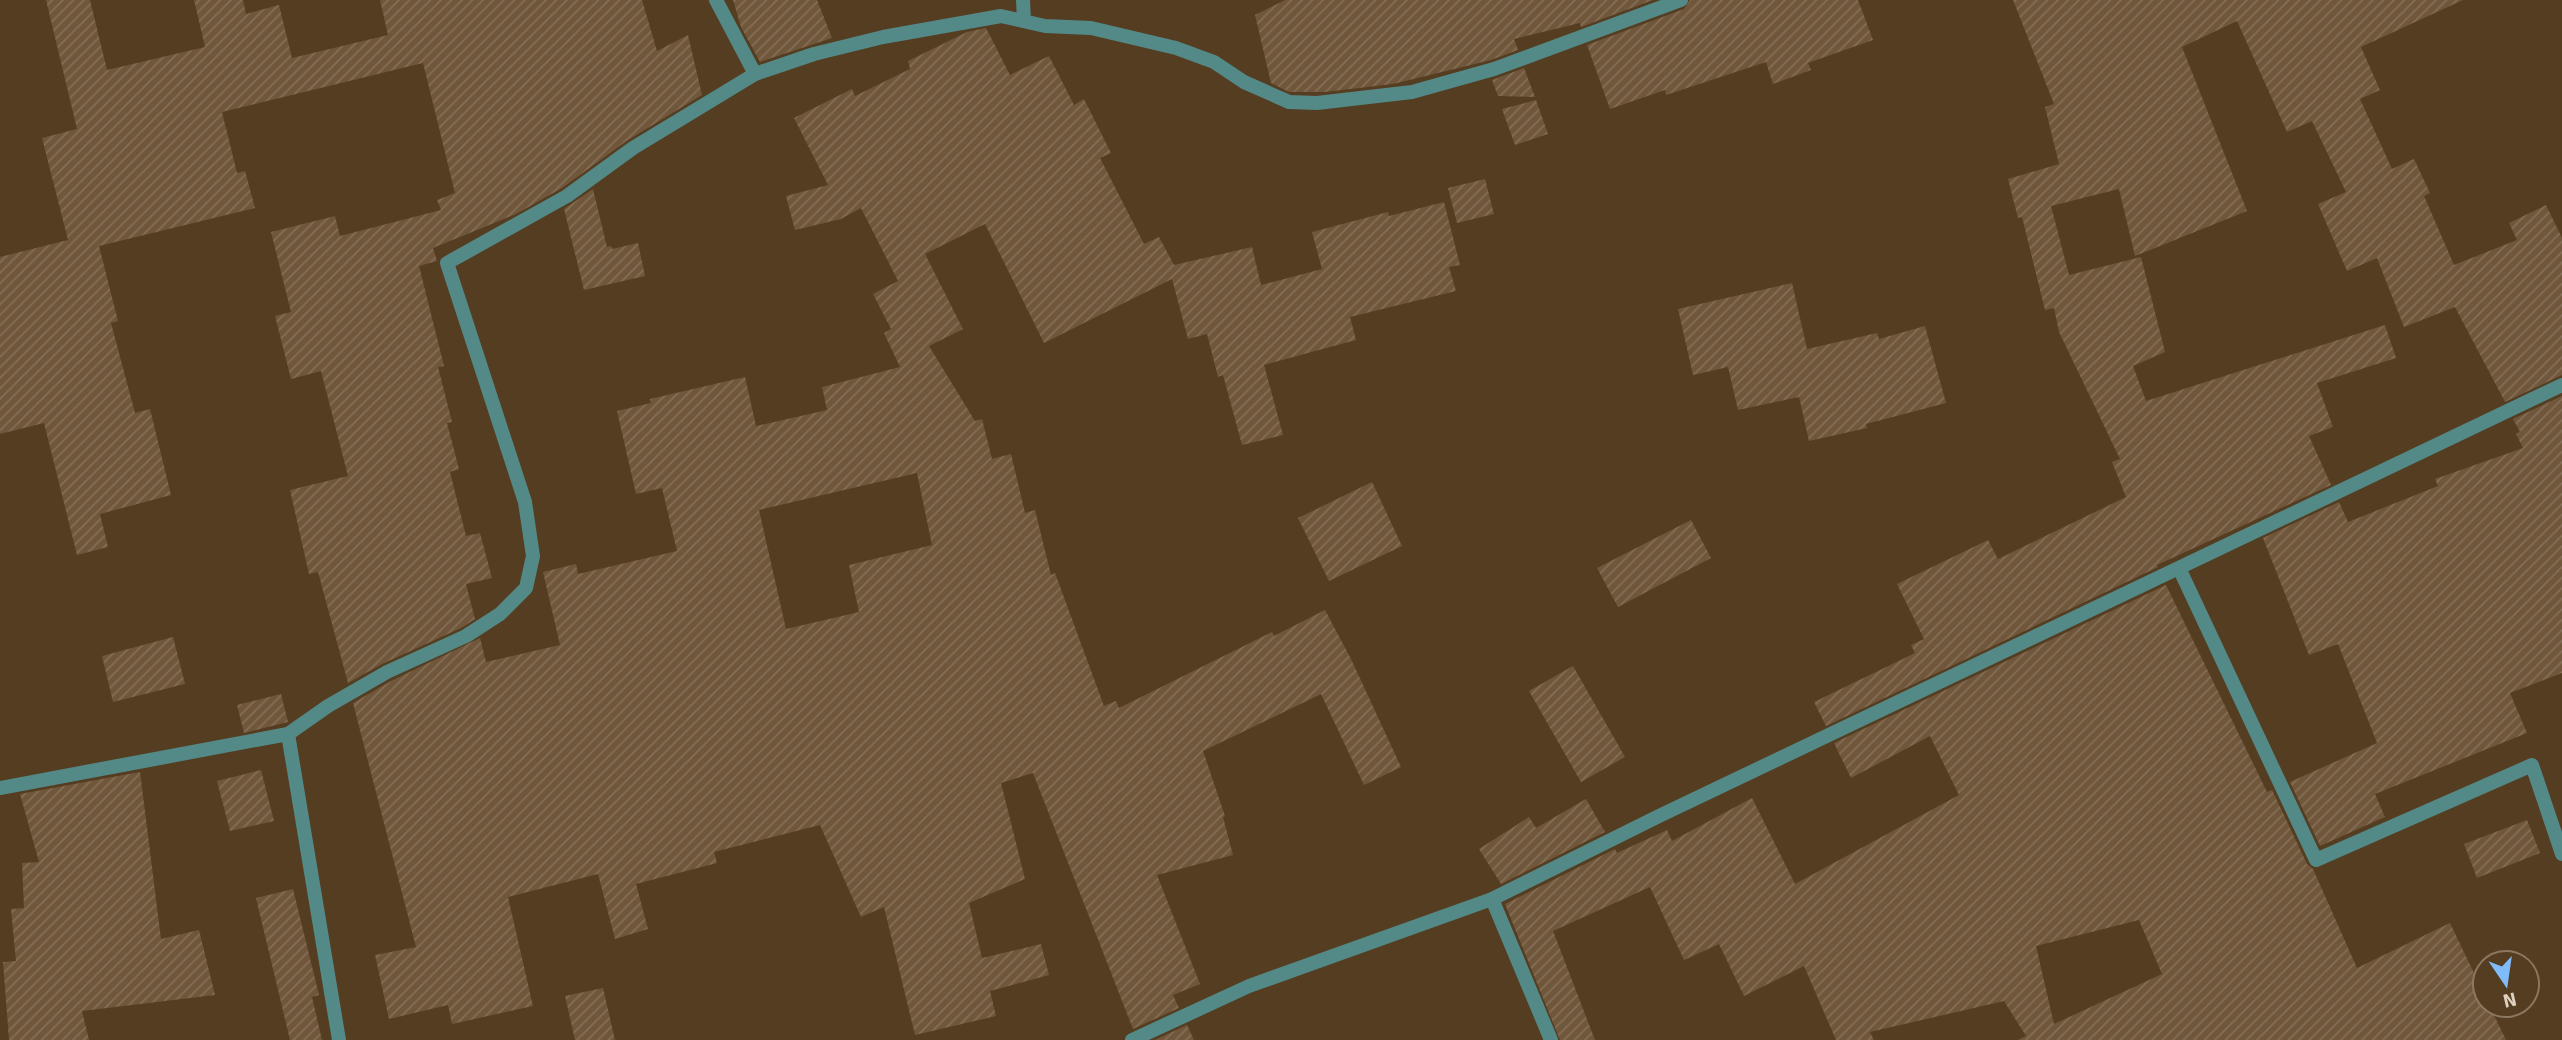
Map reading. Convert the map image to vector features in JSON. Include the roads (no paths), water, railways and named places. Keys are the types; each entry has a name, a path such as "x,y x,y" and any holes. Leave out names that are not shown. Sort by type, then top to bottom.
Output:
{"street":[{"path":"716,0 755,74"},
{"path":"1023,0 1024,21"},
{"path":"0,788 288,734 328,706 387,673 466,636 500,614 526,588 533,556 525,502 447,263 567,196 633,148 755,74 814,54 883,37 1001,16 1045,26 1091,29 1176,48 1214,62 1244,82 1289,102 1317,103 1412,92 1493,69 1681,0"},
{"path":"1132,1040 1249,986 1492,899 1659,816 2562,385"},
{"path":"2179,568 2316,860 2532,765 2562,854"},
{"path":"288,734 339,1040"},
{"path":"1492,899 1550,1040"}]}
